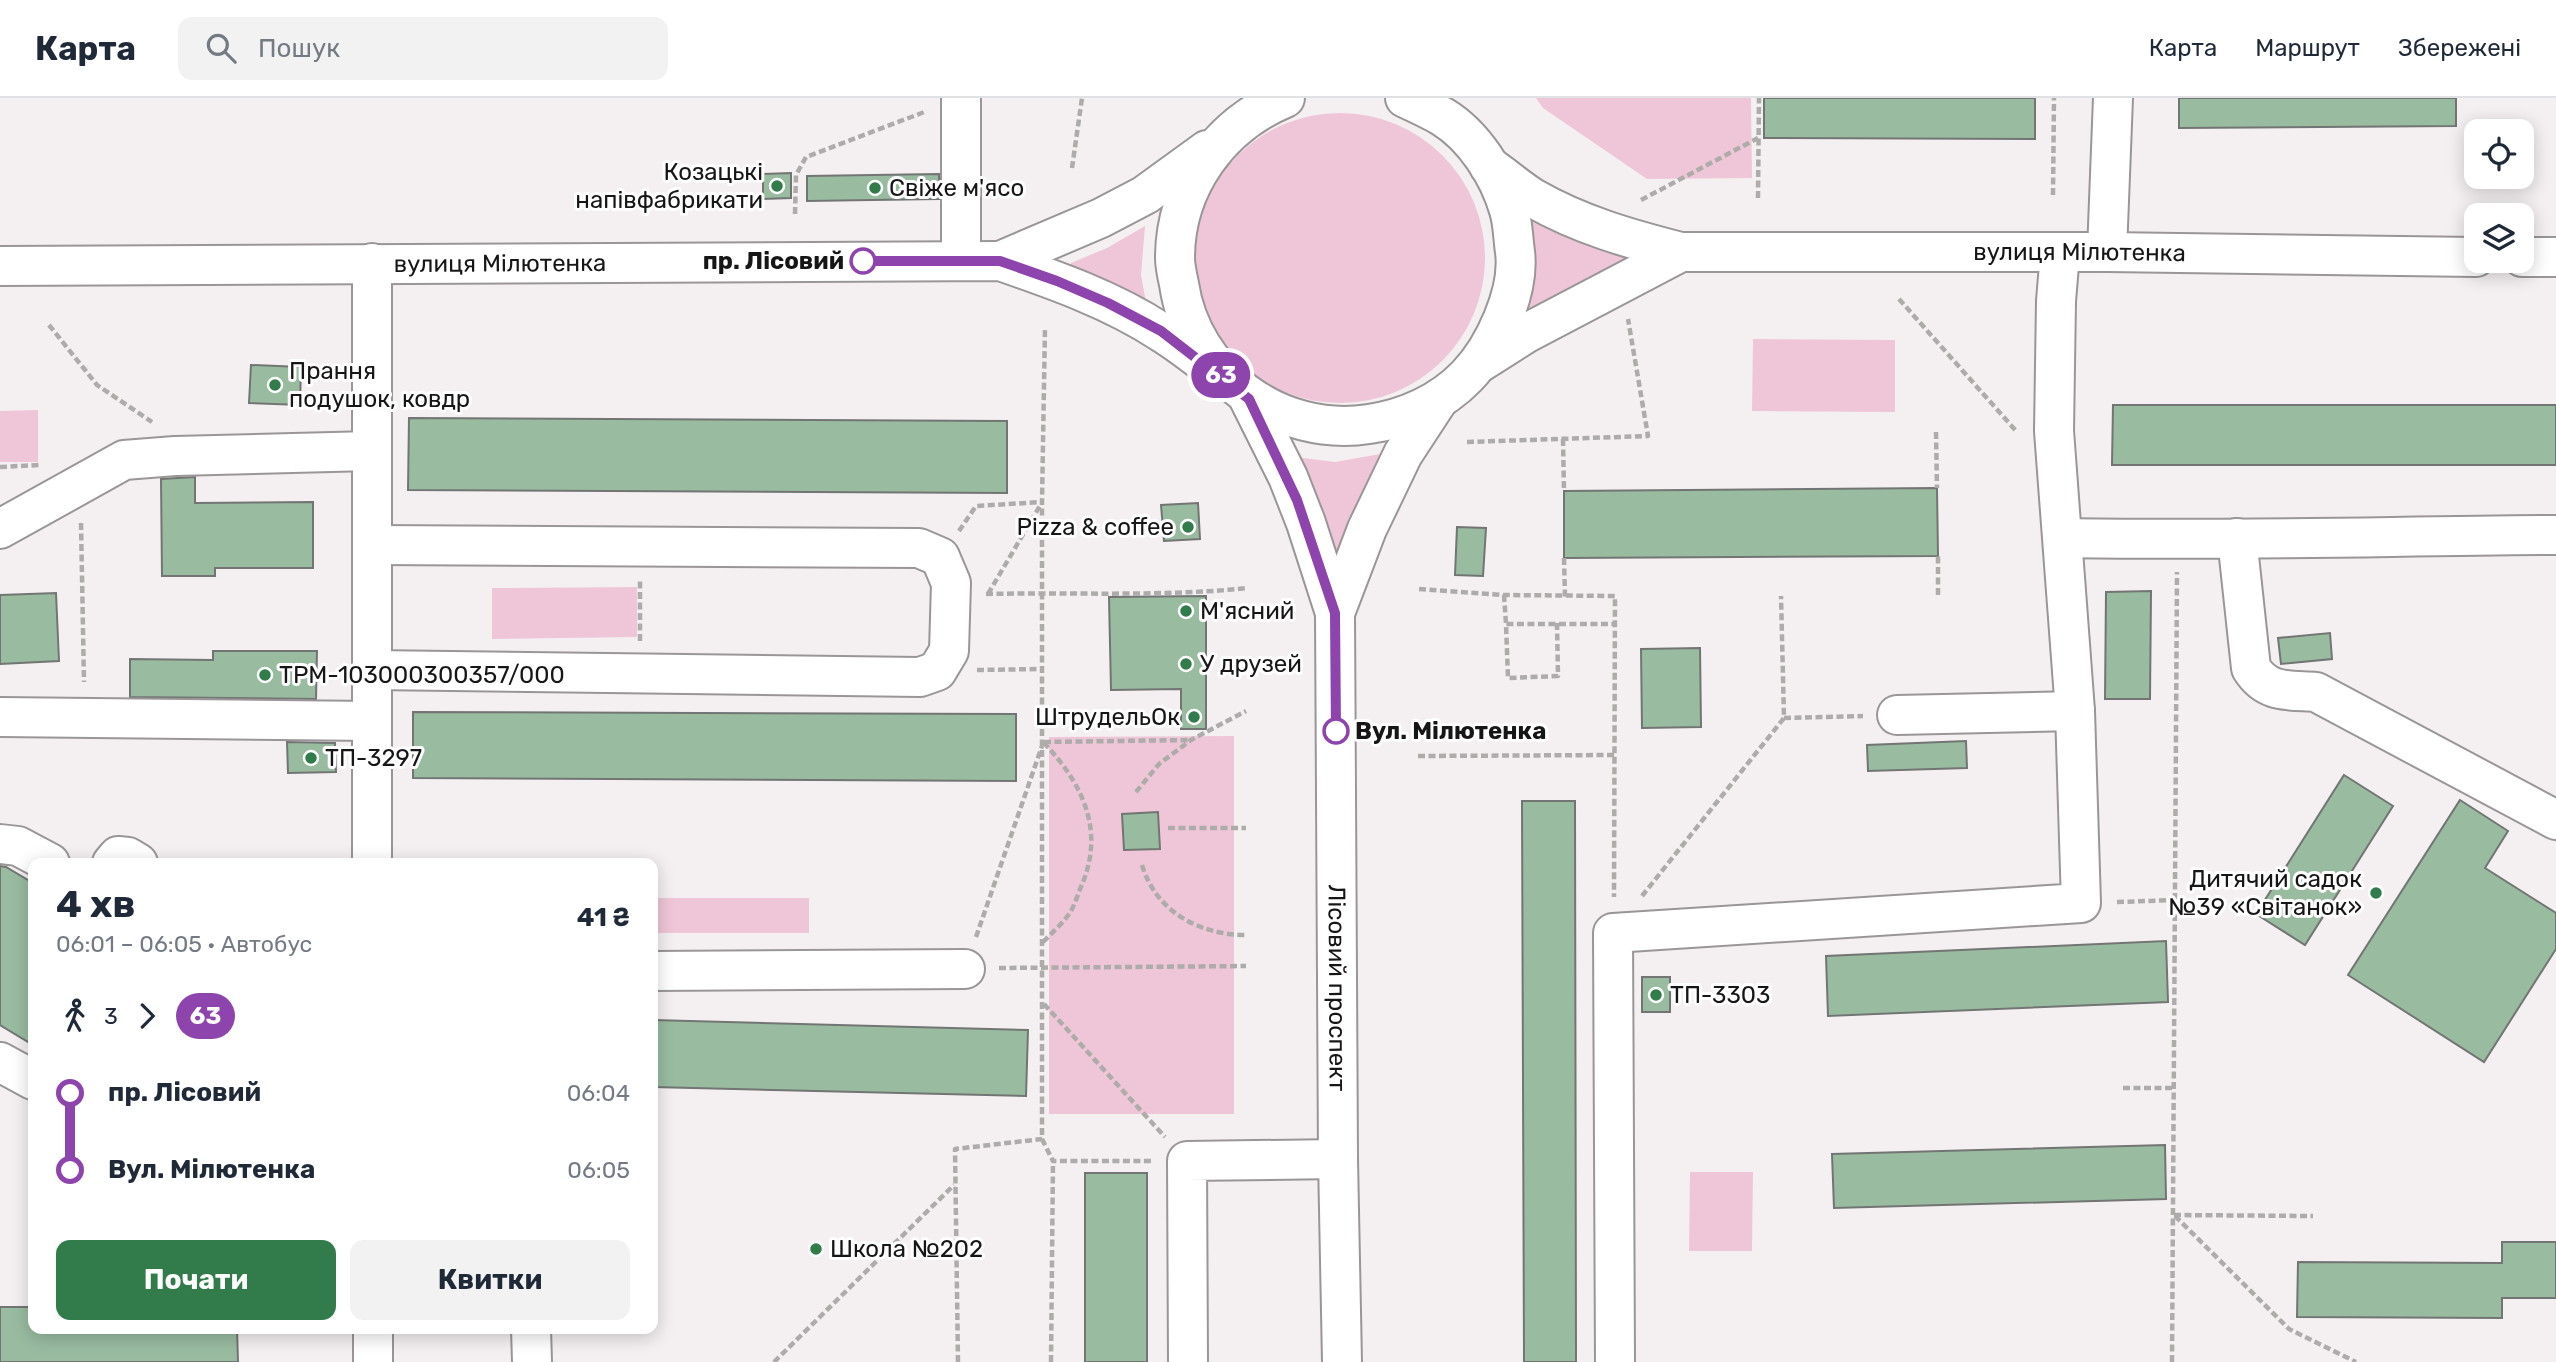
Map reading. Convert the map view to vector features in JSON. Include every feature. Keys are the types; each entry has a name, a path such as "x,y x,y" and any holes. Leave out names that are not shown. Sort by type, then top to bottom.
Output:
{"street":[{"path":"961,98 961,261"},
{"name":"вулиця Мілютенка","path":"1000,261 1101,218 1145,195 1236,120 1285,98"},
{"name":"вулиця Мілютенка","path":"1405,98 1445,118 1479,153 1531,197 1567,216 1625,238 1681,252 2464,257"},
{"path":"1236,120 1202,165 1182,209 1175,258 1182,306 1203,351 1238,389 1300,421 1348,428 1395,420 1439,399 1460,384 1479,363 1496,335 1508,307 1516,259 1510,211 1479,153 1444,98"},
{"path":"2107,253 2113,98"},
{"name":"вулиця Мілютенка","path":"1479,363 1525,334 1681,252"},
{"path":"1615,1362 1613,933 2081,903 2075,711 2064,595 2063,538 2054,431 2056,301 2060,253"},
{"path":"2534,257 2556,257"},
{"name":"вулиця Мілютенка","path":"0,266 1000,261 1108,303 1161,331 1238,389"},
{"path":"372,263 372,858"},
{"name":"Лісовий проспект","path":"1238,389 1297,500 1335,613 1338,1159 1342,1362"},
{"name":"Лісовий проспект","path":"1335,613 1367,529 1403,454 1439,399"},
{"path":"0,529 124,460 175,456 371,451"},
{"path":"2063,538 2177,540 2556,535"},
{"path":"2237,538 2251,668 2262,683 2277,688 2316,692 2556,820"},
{"path":"372,545 919,548 940,557 951,583 949,651 937,671 920,677 372,670"},
{"path":"1897,715 2075,711"},
{"path":"0,717 372,721"},
{"path":"0,844 18,846 41,858"},
{"path":"658,971 983,969"},
{"path":"0,1062 28,1077"},
{"path":"1188,1362 1187,1161 1338,1159"},
{"path":"373,1334 373,1362"},
{"path":"531,1334 531,1362"}],"path":[{"path":"795,214 796,175 806,158 961,98"},
{"path":"1072,169 1082,98"},
{"path":"1758,198 1759,98"},
{"path":"2053,195 2054,98"},
{"path":"1641,200 1758,138"},
{"path":"1899,299 2018,432"},
{"path":"1466,442 1648,436 1626,308"},
{"path":"49,325 97,385 166,432 175,456"},
{"path":"1045,327 1042,502 1042,1139 1053,1161 1051,1362"},
{"path":"1936,432 1937,488"},
{"path":"1563,439 1564,491"},
{"path":"80,485 85,718"},
{"path":"976,506 1042,502"},
{"path":"988,594 1042,502"},
{"path":"2172,1362 2177,540"},
{"path":"640,546 640,673"},
{"path":"1938,556 1938,596"},
{"path":"1564,558 1565,597"},
{"path":"951,598 988,594 1043,596 1248,588"},
{"path":"1419,589 1504,595 1615,596 1613,933"},
{"path":"1504,595 1508,678 1558,676 1557,623"},
{"path":"1613,933 1784,718 1781,596"},
{"path":"1506,624 1616,624"},
{"path":"937,671 1043,669"},
{"path":"1136,792 1159,764 1191,740 1246,711"},
{"path":"1784,718 1897,715"},
{"path":"1043,742 1191,740"},
{"path":"1043,742 1061,761 1075,782 1093,833 1087,876 1070,913 1043,942"},
{"path":"1043,742 983,969 1246,966"},
{"path":"1418,756 1615,755"},
{"path":"1168,828 1246,828"},
{"path":"1142,865 1153,889 1178,916 1211,932 1246,935"},
{"path":"2081,903 2176,900"},
{"path":"1044,1003 1187,1161"},
{"path":"2123,1088 2172,1088"},
{"path":"958,1362 955,1149 1042,1139"},
{"path":"1053,1161 1187,1161"},
{"path":"774,1362 955,1185"},
{"path":"2174,1215 2313,1216"},
{"path":"2174,1215 2289,1329 2356,1362"}],"shaded area":[{"path":"1536,98 1751,98 1752,178 1647,179 1543,108"},
{"path":"1326,113 1354,113 1396,124 1421,137 1443,155 1461,177 1474,202 1485,244 1485,272 1474,314 1461,339 1443,361 1421,379 1396,392 1354,403 1326,403 1284,392 1259,379 1237,361 1219,339 1206,314 1195,272 1195,244 1206,202 1219,177 1237,155 1259,137 1284,124"},
{"path":"1525,213 1653,257 1590,277 1529,311 1534,259"},
{"path":"1145,226 1141,275 1148,313 1071,277 1071,263 1107,248"},
{"path":"1753,339 1895,340 1895,412 1752,411"},
{"path":"38,410 38,462 0,462 0,411"},
{"path":"1380,454 1357,504 1340,566 1295,457 1335,462"},
{"path":"637,587 637,637 492,639 492,588"},
{"path":"1234,736 1234,1114 1049,1114 1049,737"},
{"path":"658,898 809,898 809,933 658,933"},
{"path":"1690,1172 1753,1172 1752,1251 1689,1251"}],"building":[{"path":"1764,98 2035,98 2035,139 1764,138"},
{"path":"2179,98 2456,98 2456,126 2179,128"},
{"name":"Козацькі напівфабрикати","path":"791,173 791,198 763,199 763,174"},
{"name":"Свіже м'ясо","path":"939,174 939,199 807,201 807,176"},
{"name":"Прання подушок, ковдр","path":"251,365 301,367 300,405 249,403"},
{"path":"2113,405 2556,405 2556,465 2112,465"},
{"path":"409,418 1007,421 1007,493 408,490"},
{"path":"195,477 195,503 313,502 313,568 215,568 215,576 162,576 161,479"},
{"path":"1937,488 1938,556 1564,558 1564,491"},
{"path":"1198,503 1200,539 1164,541 1161,505"},
{"path":"1457,527 1486,528 1483,576 1455,575"},
{"path":"2151,591 2150,699 2105,699 2106,592"},
{"path":"56,593 59,661 0,664 0,595"},
{"path":"1206,596 1206,729 1181,729 1181,689 1111,690 1109,597"},
{"path":"2330,633 2332,659 2281,664 2278,638"},
{"path":"1700,648 1701,727 1642,728 1641,649"},
{"name":"ТРМ-103000300357/000","path":"213,651 317,651 316,699 130,697 130,659 213,660"},
{"path":"413,712 1016,714 1016,781 413,778"},
{"path":"1966,741 1967,768 1868,771 1867,745"},
{"name":"ТП-3297","path":"287,742 335,743 336,772 288,773"},
{"path":"2344,775 2393,806 2305,945 2256,914"},
{"path":"2460,800 2508,831 2485,868 2556,913 2556,949 2484,1062 2348,975"},
{"path":"1522,801 1575,801 1576,1362 1524,1362"},
{"path":"1158,812 1160,849 1124,850 1122,814"},
{"path":"0,866 28,880 28,1042 0,1025"},
{"path":"2166,941 2168,1002 1828,1016 1826,956"},
{"name":"ТП-3303","path":"1642,977 1670,977 1670,1012 1642,1012"},
{"path":"658,1020 1028,1030 1026,1096 658,1087"},
{"path":"2165,1145 2166,1199 1834,1208 1832,1154"},
{"path":"1085,1173 1147,1173 1147,1362 1085,1362"},
{"path":"2502,1242 2556,1242 2556,1298 2502,1298 2502,1318 2297,1317 2298,1262 2502,1263"},
{"path":"0,1307 28,1307 28,1334 237,1334 238,1362 0,1362"}],"bus line":[{"name":"63","path":"863,261 1000,261 1057,281 1108,303 1161,331 1249,399 1288,477 1335,613 1336,731"}],"place":[{"name":"Козацькі напівфабрикати","path":"777,186"},
{"name":"Свіже м'ясо","path":"875,188"},
{"name":"пр. Лісовий","path":"863,261"},
{"name":"Прання подушок, ковдр","path":"275,385"},
{"name":"Pizza & coffee","path":"1188,527"},
{"name":"М'ясний","path":"1186,611"},
{"name":"У друзей","path":"1186,664"},
{"name":"ТРМ-103000300357/000","path":"265,675"},
{"name":"ШтрудельОк","path":"1194,717"},
{"name":"Вул. Мілютенка","path":"1336,731"},
{"name":"ТП-3297","path":"311,758"},
{"name":"Дитячий садок №39 «Світанок»","path":"2376,893"},
{"name":"ТП-3303","path":"1656,995"},
{"name":"Школа №202","path":"816,1249"}]}
